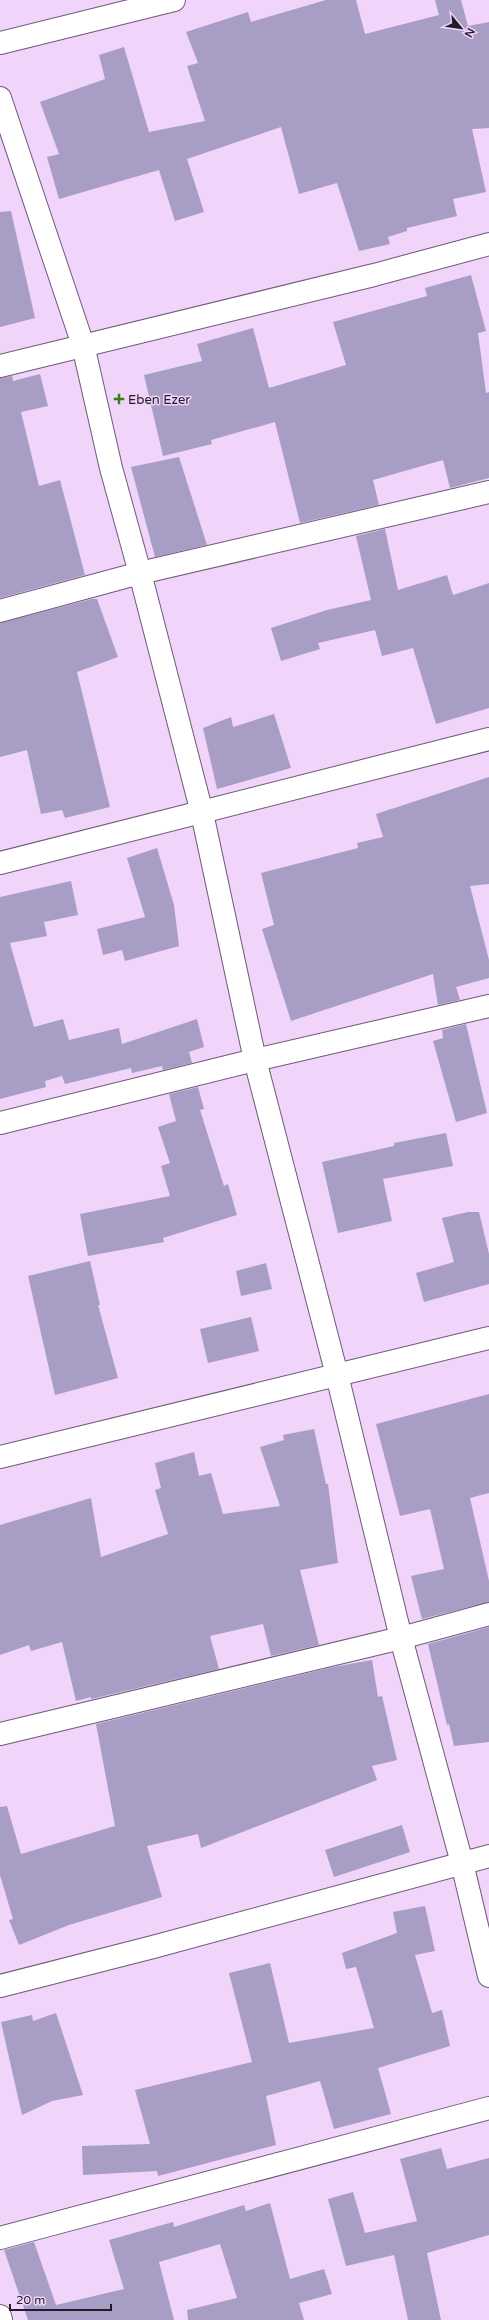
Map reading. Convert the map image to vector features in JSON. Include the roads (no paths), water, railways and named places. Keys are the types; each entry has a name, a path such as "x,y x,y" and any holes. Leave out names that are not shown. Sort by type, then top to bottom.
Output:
{"street":[{"path":"0,44 174,0"},
{"path":"0,98 83,345 111,468 140,573 202,813 255,1060 337,1375 401,1638 462,1863 489,1976"},
{"path":"0,366 374,275 489,244"},
{"path":"0,611 140,573 489,492"},
{"path":"0,863 489,739"},
{"path":"0,1123 255,1060 489,1006"},
{"path":"0,1457 489,1338"},
{"path":"0,1734 401,1638 489,1614"},
{"path":"0,1986 153,1947 489,1856"},
{"path":"0,2238 489,2108"},
{"path":"0,2316 1,2320"}],"place":[{"name":"Eben Ezer","path":"119,399"}]}
